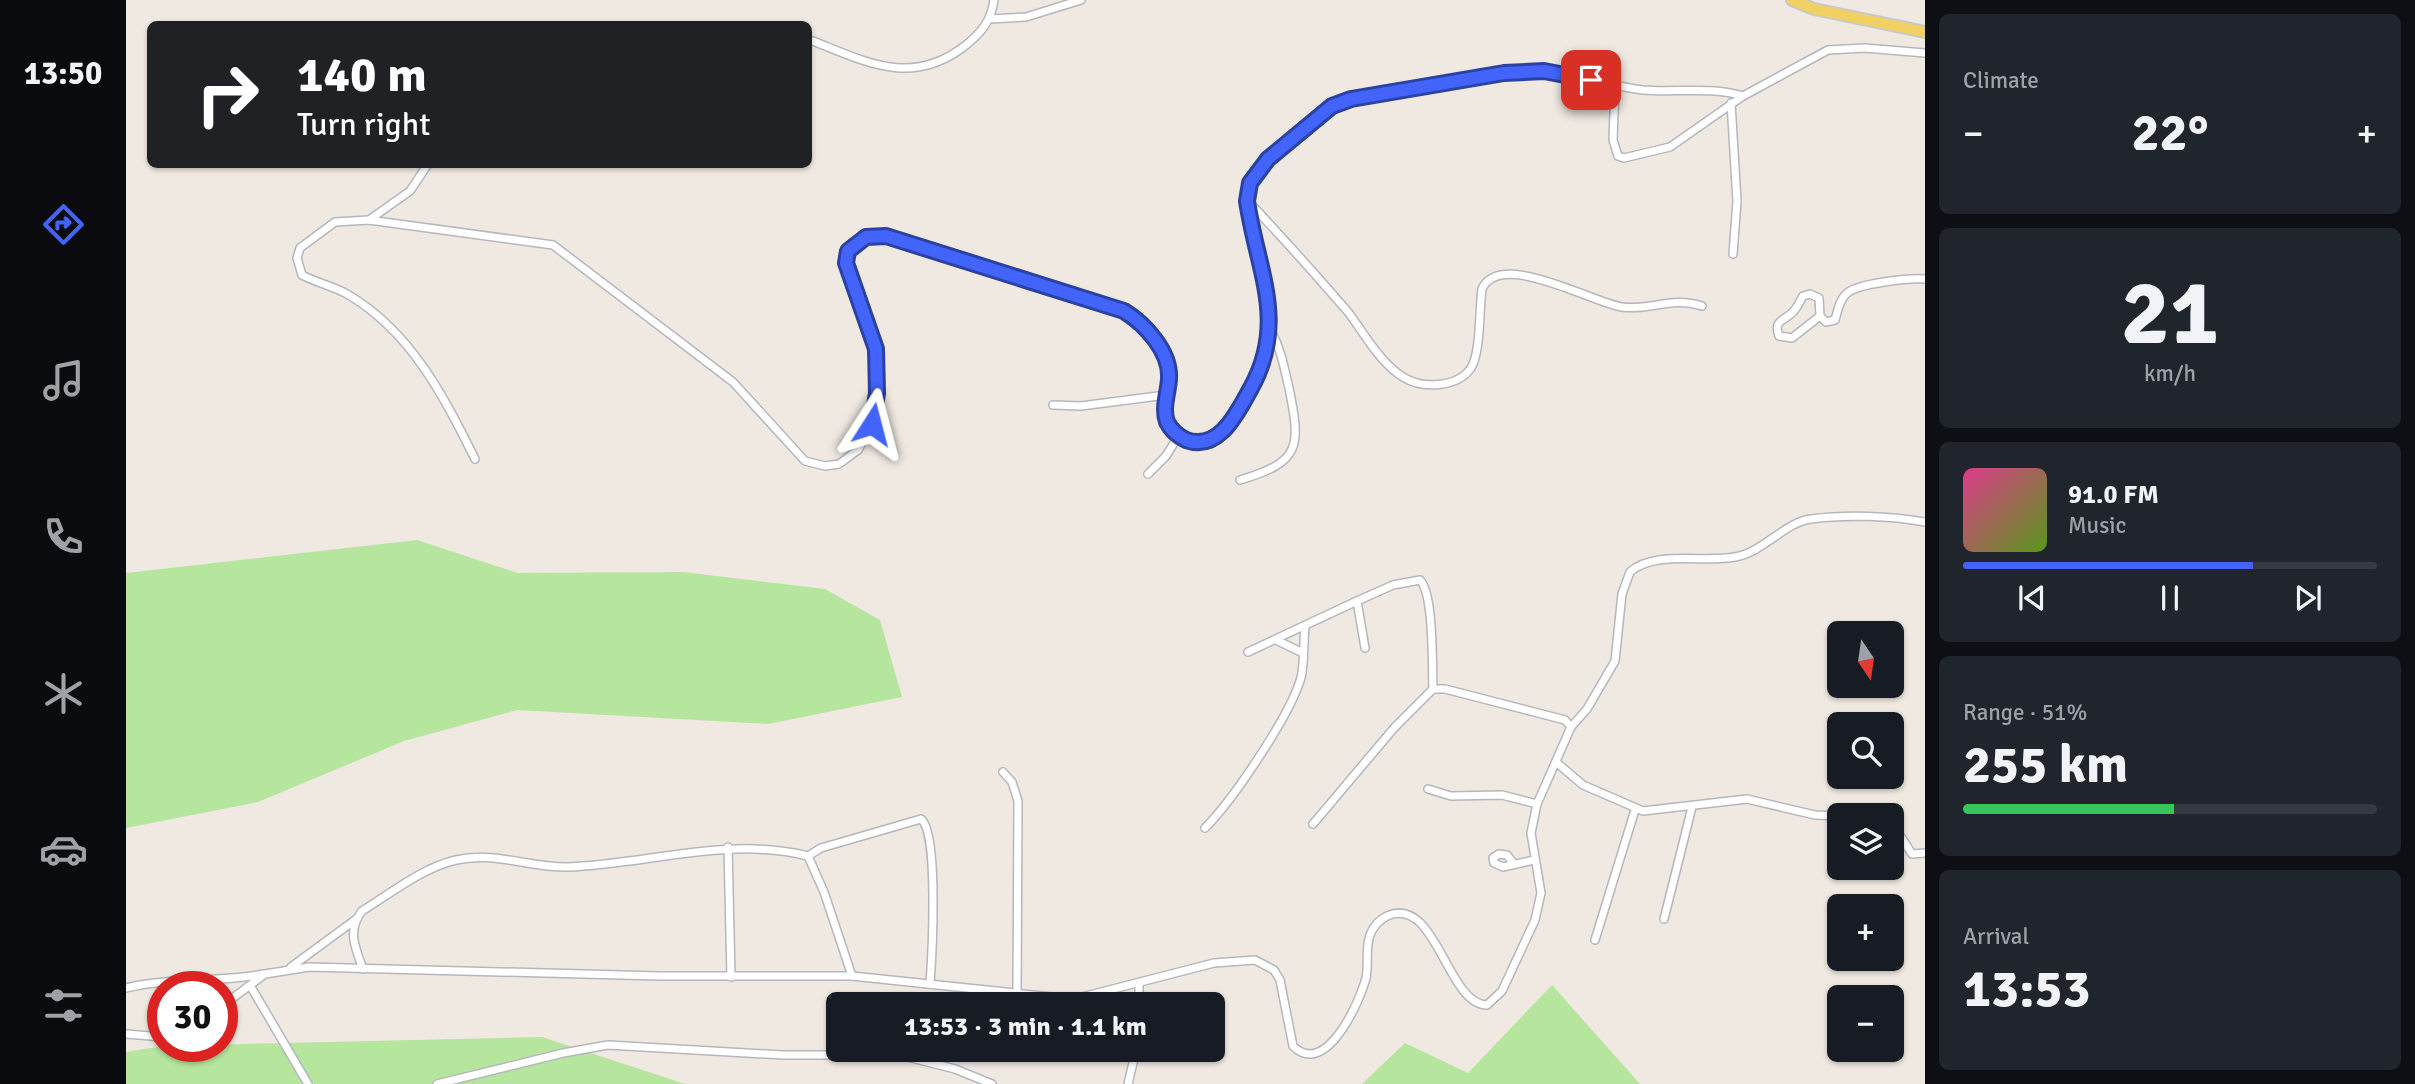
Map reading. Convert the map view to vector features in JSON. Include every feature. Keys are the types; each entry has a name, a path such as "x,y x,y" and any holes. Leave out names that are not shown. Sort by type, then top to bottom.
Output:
{"main road":[{"path":"1792,0 1814,9 1925,32"}],"street":[{"path":"813,40 875,65 910,69 948,57 978,34 990,19 994,0"},
{"path":"990,19 1026,17 1081,0"},
{"path":"1615,86 1613,140 1615,151 1620,158 1670,147 1742,96 1788,69 1836,48 1925,53"},
{"path":"1240,480 1272,471 1283,462 1297,436 1280,347 1271,330 1247,201 1250,183 1268,159 1326,111 1351,99 1525,72 1559,74 1615,86 1673,92 1724,91 1742,96"},
{"path":"1731,103 1737,201 1732,254"},
{"path":"369,220 411,191 425,168"},
{"path":"1247,201 1335,297 1396,372 1412,382 1441,385 1458,379 1469,370 1475,359 1482,289 1486,282 1497,277 1513,274 1542,279 1623,307 1675,301 1702,306"},
{"path":"475,460 445,397 400,337 353,298 302,275 298,268 300,248 319,231 335,222 369,220 553,245 733,382 805,461 814,466 839,464 847,459 858,450 872,424 877,393 876,349 867,318 847,273 846,257 859,240 875,235 1124,311 1142,324 1162,353 1169,373 1166,418 1179,435 1194,442 1209,440 1227,427 1253,384 1269,346 1271,330"},
{"path":"1820,316 1792,338 1787,339 1777,333 1779,321 1794,312 1803,296 1810,294 1819,298 1820,316 1826,322 1835,320 1839,304 1850,290 1888,282 1925,279"},
{"path":"1053,405 1081,406 1166,395"},
{"path":"1148,474 1166,456 1179,435"},
{"path":"1104,992 1233,959 1266,964 1280,981 1293,1046 1303,1053 1311,1054 1332,1042 1350,1017 1366,976 1371,932 1384,918 1398,913 1417,921 1427,931 1465,992 1476,1003 1487,1005 1502,991 1535,920 1541,893 1531,833 1537,804 1571,726 1587,709 1615,661 1625,580 1643,564 1736,557 1765,545 1801,521 1871,517 1925,522"},
{"path":"1248,652 1305,627 1363,596 1414,579 1423,582 1428,603 1433,689"},
{"path":"1357,601 1365,648"},
{"path":"1205,828 1224,809 1293,700 1301,678 1305,627"},
{"path":"1276,640 1301,652"},
{"path":"1313,824 1401,719 1433,689 1445,689 1565,720 1571,726"},
{"path":"1556,762 1583,785 1635,810 1655,812 1747,799 1827,816"},
{"path":"1003,772 1012,782 1018,801 1017,992"},
{"path":"1428,789 1451,796 1502,795 1537,804"},
{"path":"1664,919 1692,807"},
{"path":"1595,940 1635,810"},
{"path":"289,968 355,920 362,911 425,873 457,860 482,857 565,867 728,848 782,850 808,856 816,850 912,819 925,821 932,853 930,984"},
{"path":"1904,841 1912,853 1925,853"},
{"path":"728,848 731,977"},
{"path":"808,856 827,899 852,976"},
{"path":"1514,864 1534,860"},
{"path":"355,920 354,944 363,969"},
{"path":"126,988 159,983 224,981 289,968 731,977 852,976 993,992"},
{"path":"238,996 265,974"},
{"path":"1139,984 1139,992"},
{"path":"251,987 308,1084"},
{"path":"126,1034 147,1036"},
{"path":"437,1084 563,1053 608,1045 783,1055 900,1055 955,1069 992,1084"},
{"path":"1128,1084 1133,1062"}],"green space":[{"path":"417,540 518,573 683,572 825,589 880,620 902,697 768,724 517,710 404,741 258,802 126,828 126,573"},
{"path":"1552,985 1640,1084 1362,1084 1405,1043 1468,1073"},
{"path":"542,1037 685,1084 126,1084 126,1052 147,1049 147,1062 238,1062 238,1044"}],"route":[{"path":"872,424 877,393 876,349 867,318 847,273 846,263 848,251 859,240 875,235 886,236 1110,304 1133,316 1142,324 1166,362 1169,384 1165,403 1169,426 1182,438 1194,442 1209,440 1227,427 1239,409 1269,346 1269,308 1247,201 1250,183 1268,159 1332,106 1369,94 1504,73 1544,71 1591,80"}]}
